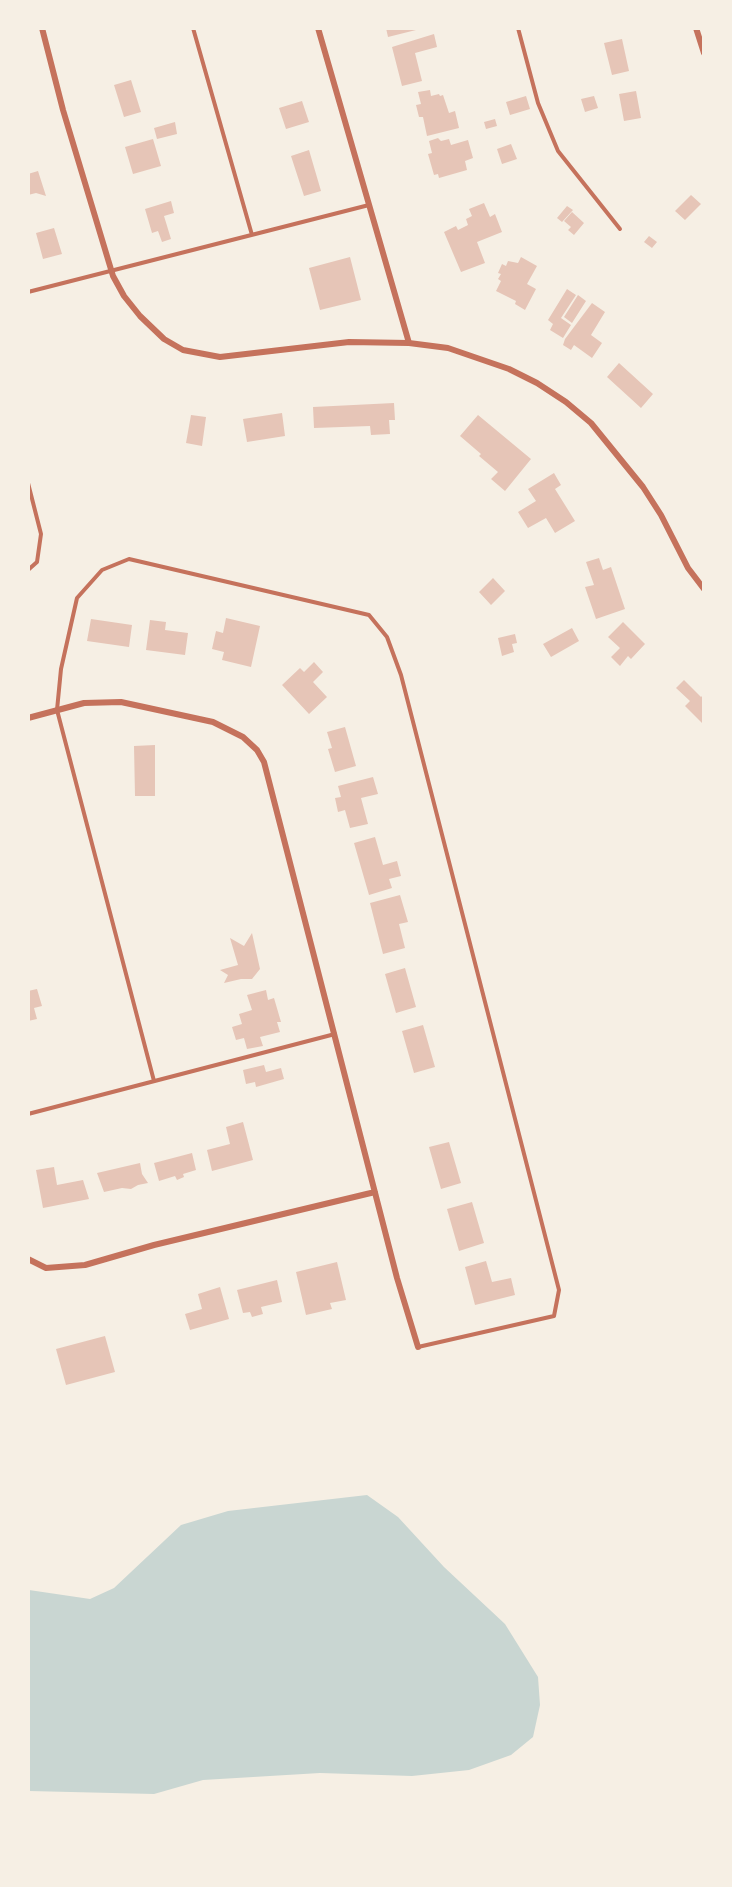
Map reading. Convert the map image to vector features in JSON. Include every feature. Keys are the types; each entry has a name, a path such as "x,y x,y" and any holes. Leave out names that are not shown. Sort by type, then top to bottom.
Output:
{"street":[{"path":"42,28 63,110 111,271 124,296 164,339 183,350 220,357 349,342 409,343 448,348 509,369 537,383 566,402 591,423 643,487 661,515 688,568 702,586"},
{"path":"318,28 409,343"},
{"path":"696,28 704,53"},
{"path":"28,718 91,702 121,702 213,722 243,737 257,750 264,762 397,1278 418,1347"},
{"path":"28,1259 46,1268 86,1265 154,1245 375,1192"}],"lane":[{"path":"193,28 252,235"},
{"path":"518,28 538,103 558,151 620,228"},
{"path":"28,292 369,206"},
{"path":"28,483 41,534 37,562 28,570"},
{"path":"154,1081 57,710 61,669 77,598 102,570 129,559 369,615 387,637 401,675 559,1290 554,1316 418,1347"},
{"path":"28,1114 334,1034"}],"shaded area":[{"path":"367,1495 398,1517 444,1567 505,1624 538,1677 540,1705 533,1737 511,1755 469,1770 412,1776 320,1773 203,1780 154,1794 29,1791 29,1590 90,1599 114,1588 181,1525 228,1511"}],"building":[{"path":"386,28 420,28 420,29 388,37"},
{"path":"434,34 437,47 415,53 422,81 402,86 392,47"},
{"path":"622,39 629,71 612,75 604,43"},
{"path":"131,80 141,112 124,117 114,85"},
{"path":"430,90 431,96 443,95 449,113 455,111 459,128 427,136 423,117 419,117 416,105 421,104 418,92"},
{"path":"636,91 641,118 624,121 619,94"},
{"path":"526,96 530,109 510,115 506,102"},
{"path":"594,96 598,108 585,112 581,99"},
{"path":"302,101 309,122 286,129 279,108"},
{"path":"495,119 497,126 486,129 484,122"},
{"path":"175,122 177,134 157,139 154,128"},
{"path":"438,138 441,141 449,139 451,145 468,140 473,158 465,161 467,170 439,178 438,174 434,175 428,154 432,153 429,141"},
{"path":"153,139 161,166 133,174 125,147"},
{"path":"511,144 517,159 502,164 497,149"},
{"path":"309,150 321,191 304,196 291,156"},
{"path":"38,171 46,196 36,193 28,195 28,174"},
{"path":"691,195 701,204 685,220 675,211"},
{"path":"171,201 174,213 164,216 171,239 162,242 158,231 152,233 145,209"},
{"path":"484,203 490,217 495,214 502,232 477,242 485,263 461,272 444,232 456,226 458,230 468,225 466,219 472,216 469,209"},
{"path":"567,206 573,210 562,222 557,218"},
{"path":"572,212 584,223 574,235 568,230 571,227 564,221"},
{"path":"54,228 62,254 43,259 36,233"},
{"path":"649,236 657,242 652,248 644,242"},
{"path":"350,257 361,300 320,310 309,268"},
{"path":"521,257 537,266 527,284 536,289 525,310 515,304 516,301 496,291 501,281 498,279 501,274 498,273 502,264 506,266 508,261 518,263"},
{"path":"567,289 576,295 561,318 571,325 563,338 550,330 553,324 548,320"},
{"path":"578,295 586,301 572,323 564,317"},
{"path":"592,303 605,312 591,335 602,343 592,358 574,345 571,350 563,345"},
{"path":"619,363 653,394 641,408 607,377"},
{"path":"394,403 395,420 389,420 390,434 371,435 370,426 314,428 313,407"},
{"path":"282,413 285,436 247,442 243,419"},
{"path":"191,415 206,417 202,446 186,443"},
{"path":"478,415 531,459 505,491 491,479 498,472 460,436"},
{"path":"554,473 561,485 555,489 575,521 555,533 546,518 528,528 518,512 536,501 528,489"},
{"path":"599,558 603,570 611,567 625,609 596,619 585,587 594,585 586,562"},
{"path":"493,578 505,591 491,605 479,592"},
{"path":"226,618 260,626 251,667 222,660 224,652 212,649 216,631 223,633"},
{"path":"91,619 132,625 129,647 87,641"},
{"path":"150,620 166,622 165,630 188,633 185,655 146,650"},
{"path":"623,622 645,644 631,659 628,656 620,666 611,657 620,648 608,637"},
{"path":"572,628 579,641 551,657 543,644"},
{"path":"515,634 517,643 512,644 514,652 502,656 498,638"},
{"path":"314,662 323,672 313,682 327,697 309,714 282,685 300,668 304,672"},
{"path":"684,680 701,697 704,694 704,725 685,706 690,701 676,688"},
{"path":"345,727 356,766 335,772 328,749 332,748 327,732"},
{"path":"155,745 155,796 135,796 134,746"},
{"path":"373,777 378,794 361,798 368,824 350,828 345,810 338,812 335,798 341,797 338,786"},
{"path":"375,837 383,865 397,861 401,876 389,879 392,888 369,895 354,843"},
{"path":"400,895 408,922 399,924 405,948 383,954 370,903"},
{"path":"252,933 260,969 252,979 224,983 228,975 220,970 238,965 230,938 244,946"},
{"path":"405,968 416,1007 396,1013 385,974"},
{"path":"37,989 42,1006 34,1008 37,1019 28,1021 28,991"},
{"path":"266,990 268,1000 274,998 281,1022 277,1022 280,1032 260,1037 263,1046 247,1049 244,1038 236,1040 232,1027 242,1024 239,1014 252,1010 247,995"},
{"path":"423,1025 435,1067 414,1073 402,1031"},
{"path":"264,1065 266,1072 281,1068 284,1079 256,1087 255,1082 246,1084 243,1070"},
{"path":"243,1122 253,1160 212,1171 207,1150 230,1144 226,1127"},
{"path":"449,1142 461,1183 441,1189 429,1147"},
{"path":"192,1153 196,1170 183,1174 184,1177 177,1180 175,1176 159,1181 154,1163"},
{"path":"140,1163 142,1174 148,1183 131,1189 122,1188 104,1192 97,1173"},
{"path":"54,1167 57,1185 83,1180 89,1199 43,1208 36,1170"},
{"path":"472,1202 484,1243 459,1251 447,1209"},
{"path":"486,1261 492,1282 511,1278 515,1295 475,1305 465,1267"},
{"path":"337,1262 346,1300 330,1303 332,1309 306,1315 296,1272"},
{"path":"277,1280 282,1302 261,1307 263,1314 252,1317 250,1312 243,1313 237,1290"},
{"path":"220,1287 229,1319 190,1330 185,1314 202,1309 198,1294"},
{"path":"105,1336 115,1372 66,1385 56,1349"}]}
